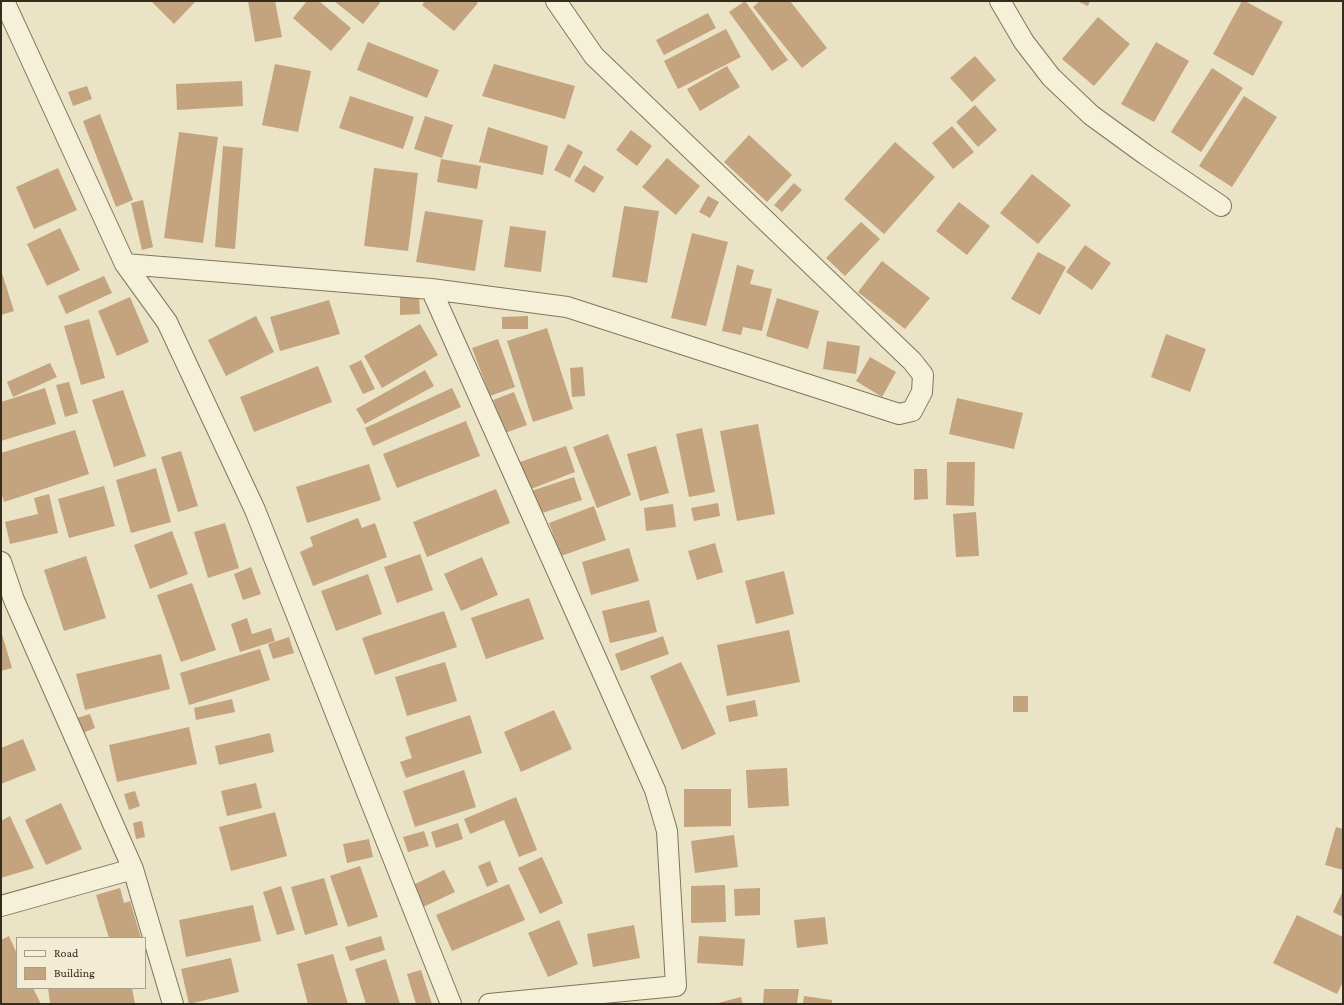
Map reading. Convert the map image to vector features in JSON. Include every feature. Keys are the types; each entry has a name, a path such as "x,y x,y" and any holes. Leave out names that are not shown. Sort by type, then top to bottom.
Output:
{"street":[{"path":"4,1 125,264 167,322 255,510 450,1004"},
{"path":"125,264 431,289 567,307 899,414 912,411 922,392 923,374 912,361 594,56 556,1"},
{"path":"1000,1 1024,42 1051,77 1091,115 1146,155 1221,206"},
{"path":"431,289 655,790 667,831 676,986 648,997 489,1004"},
{"path":"1,562 8,602 133,869 173,1004"},
{"path":"1,906 133,869"}],"building":[{"path":"151,1 196,1 174,24"},
{"path":"248,1 275,1 282,37 255,42"},
{"path":"307,1 319,1 351,28 331,51 293,18"},
{"path":"334,1 378,1 380,3 363,24"},
{"path":"425,1 475,1 478,3 454,31 422,5"},
{"path":"745,1 788,60 772,71 729,12"},
{"path":"760,1 790,1 827,48 802,68 753,7"},
{"path":"1077,1 1090,1 1088,6"},
{"path":"1242,1 1245,1 1283,22 1253,76 1213,54"},
{"path":"708,13 716,28 664,55 656,40"},
{"path":"1098,17 1130,44 1094,86 1062,59"},
{"path":"726,29 741,57 678,89 664,61"},
{"path":"368,42 439,70 427,98 357,70"},
{"path":"1156,42 1189,61 1154,122 1121,104"},
{"path":"975,56 996,80 972,102 950,78"},
{"path":"275,64 311,71 298,132 262,125"},
{"path":"494,64 575,86 565,119 482,96"},
{"path":"727,66 740,87 700,111 687,89"},
{"path":"1212,68 1243,88 1201,152 1171,132"},
{"path":"242,81 243,106 177,110 176,84"},
{"path":"87,86 92,99 73,106 68,92"},
{"path":"350,96 414,117 403,149 339,128"},
{"path":"1244,96 1277,117 1232,187 1199,166"},
{"path":"975,105 997,130 978,147 956,122"},
{"path":"100,114 133,200 116,207 83,121"},
{"path":"425,116 453,125 442,158 414,149"},
{"path":"952,126 974,152 953,169 932,143"},
{"path":"488,127 548,146 543,175 479,162"},
{"path":"631,130 652,146 637,166 616,150"},
{"path":"179,132 218,137 203,243 164,238"},
{"path":"749,135 792,175 767,202 724,162"},
{"path":"895,142 935,177 884,234 844,199"},
{"path":"568,144 583,152 570,178 554,170"},
{"path":"223,146 243,148 235,249 215,247"},
{"path":"667,158 700,186 676,215 642,187"},
{"path":"441,159 481,166 477,189 437,182"},
{"path":"584,165 604,177 594,193 574,181"},
{"path":"58,168 77,210 34,229 16,187"},
{"path":"374,168 418,173 408,251 364,246"},
{"path":"1032,174 1071,205 1038,244 1000,213"},
{"path":"794,183 802,190 782,212 774,205"},
{"path":"708,196 719,202 710,218 699,212"},
{"path":"143,200 153,247 142,250 131,203"},
{"path":"959,202 990,226 967,255 936,231"},
{"path":"624,206 659,211 647,283 612,277"},
{"path":"425,211 483,220 475,271 416,262"},
{"path":"861,222 880,239 845,276 826,258"},
{"path":"510,226 546,231 541,272 504,267"},
{"path":"60,228 80,270 47,286 27,244"},
{"path":"692,233 728,242 706,326 671,318"},
{"path":"1085,245 1111,263 1092,290 1066,272"},
{"path":"1038,252 1066,267 1040,315 1011,299"},
{"path":"882,261 930,298 905,329 858,292"},
{"path":"737,265 754,270 750,284 772,289 762,331 743,327 741,335 722,331"},
{"path":"1,270 14,311 1,315"},
{"path":"104,276 112,293 66,314 58,296"},
{"path":"419,296 420,314 400,315 400,297"},
{"path":"130,297 149,342 117,356 98,311"},
{"path":"777,298 819,311 808,349 766,336"},
{"path":"329,300 340,334 280,351 270,317"},
{"path":"256,316 274,352 226,376 208,340"},
{"path":"528,316 528,329 502,329 502,317"},
{"path":"89,319 105,378 81,385 64,326"},
{"path":"420,324 438,355 382,388 364,356"},
{"path":"547,328 573,409 533,422 507,341"},
{"path":"1166,334 1206,349 1190,392 1151,377"},
{"path":"498,339 515,387 490,396 472,348"},
{"path":"827,341 860,346 856,374 823,369"},
{"path":"870,357 896,372 882,397 856,381"},
{"path":"361,360 375,389 363,394 349,366"},
{"path":"50,363 57,377 13,397 7,382"},
{"path":"318,366 332,402 254,432 240,397"},
{"path":"583,367 585,396 572,397 570,368"},
{"path":"425,370 434,386 365,424 356,409"},
{"path":"69,382 78,413 65,417 56,385"},
{"path":"45,388 56,424 1,441 1,402"},
{"path":"452,388 461,407 373,446 365,428"},
{"path":"123,390 146,456 114,467 92,400"},
{"path":"514,392 527,425 505,433 493,400"},
{"path":"957,398 1023,413 1014,449 949,434"},
{"path":"466,421 480,456 397,488 383,454"},
{"path":"758,424 775,514 737,521 720,431"},
{"path":"702,428 715,492 689,497 676,434"},
{"path":"75,430 89,474 4,502 1,492 1,453"},
{"path":"608,434 631,495 597,508 573,447"},
{"path":"566,446 575,472 531,489 520,462"},
{"path":"656,446 669,493 640,501 627,454"},
{"path":"181,451 198,506 178,512 161,457"},
{"path":"947,462 975,462 974,506 946,505"},
{"path":"369,464 381,500 307,523 296,487"},
{"path":"156,468 171,522 131,533 116,480"},
{"path":"914,469 927,469 928,499 914,500"},
{"path":"574,477 582,500 539,514 531,491"},
{"path":"104,486 115,526 69,538 58,499"},
{"path":"496,489 510,523 427,557 413,522"},
{"path":"49,494 58,533 10,544 5,522 38,514 34,498"},
{"path":"718,503 720,516 694,521 691,508"},
{"path":"673,504 676,527 646,531 644,508"},
{"path":"594,506 606,540 561,556 549,523"},
{"path":"976,512 979,556 956,557 953,514"},
{"path":"358,518 362,528 375,523 387,557 313,586 300,552 313,546 310,537"},
{"path":"225,523 239,568 208,578 194,532"},
{"path":"172,531 188,574 150,589 134,545"},
{"path":"715,543 723,572 697,580 688,551"},
{"path":"629,548 639,581 591,595 582,562"},
{"path":"420,554 433,590 397,603 384,567"},
{"path":"86,556 106,618 64,631 44,570"},
{"path":"482,557 498,595 461,611 444,574"},
{"path":"251,567 261,594 243,600 234,574"},
{"path":"784,571 794,614 756,624 745,581"},
{"path":"368,574 382,614 336,631 321,591"},
{"path":"192,583 216,650 181,662 157,595"},
{"path":"529,598 544,639 486,659 471,618"},
{"path":"649,600 657,632 610,643 602,611"},
{"path":"444,611 457,647 375,675 362,638"},
{"path":"247,618 252,634 271,628 275,641 240,652 231,624"},
{"path":"789,630 800,682 727,696 717,645"},
{"path":"1,631 12,668 1,671"},
{"path":"663,636 669,654 621,671 615,654"},
{"path":"289,637 294,653 273,659 268,644"},
{"path":"260,649 270,680 189,705 180,673"},
{"path":"161,654 170,689 85,710 76,674"},
{"path":"445,662 457,701 407,716 395,677"},
{"path":"681,662 716,734 682,750 650,676"},
{"path":"1013,696 1028,696 1028,712 1013,712"},
{"path":"232,699 235,712 196,720 194,708"},
{"path":"755,700 758,716 729,722 726,706"},
{"path":"554,710 572,749 521,772 504,732"},
{"path":"90,714 95,728 83,733 77,718"},
{"path":"470,715 482,753 406,778 400,762 412,758 405,737"},
{"path":"189,727 197,764 117,782 109,745"},
{"path":"270,733 274,752 219,765 215,746"},
{"path":"23,739 36,770 1,784 1,748"},
{"path":"787,768 789,806 748,808 746,770"},
{"path":"464,770 476,807 415,827 403,791"},
{"path":"256,783 262,808 227,816 221,791"},
{"path":"684,789 731,789 731,826 684,827"},
{"path":"135,791 140,806 129,810 124,794"},
{"path":"516,797 537,850 519,857 504,820 470,834 464,819"},
{"path":"61,803 82,849 46,865 25,820"},
{"path":"275,812 287,856 231,871 219,827"},
{"path":"10,816 34,868 1,878 1,821"},
{"path":"142,821 145,837 136,839 133,823"},
{"path":"458,823 463,839 436,848 431,832"},
{"path":"1336,827 1343,829 1343,870 1325,865"},
{"path":"424,831 429,846 408,852 403,837"},
{"path":"734,835 738,867 695,873 691,841"},
{"path":"369,839 373,857 347,863 343,844"},
{"path":"542,857 563,903 540,914 518,868"},
{"path":"490,861 498,882 487,887 478,866"},
{"path":"360,866 378,917 348,927 330,876"},
{"path":"444,870 455,892 421,908 411,886"},
{"path":"324,878 338,925 305,935 291,887"},
{"path":"509,884 525,920 452,951 436,915"},
{"path":"725,885 726,922 691,923 691,886"},
{"path":"281,886 295,930 277,935 263,892"},
{"path":"120,888 124,903 130,901 141,937 109,937 96,895"},
{"path":"760,888 760,915 735,916 734,889"},
{"path":"1343,891 1343,917 1333,912"},
{"path":"253,905 261,941 186,957 179,920"},
{"path":"1297,915 1343,937 1343,982 1337,994 1273,963"},
{"path":"825,917 828,944 797,948 794,920"},
{"path":"559,920 578,964 548,977 528,933"},
{"path":"634,925 640,958 593,967 587,934"},
{"path":"9,936 16,952 16,989 34,989 41,1004 1,1004 1,940"},
{"path":"381,936 385,950 350,961 345,947"},
{"path":"699,936 745,939 743,966 697,963"},
{"path":"333,954 348,1004 308,1004 297,964"},
{"path":"231,958 239,992 189,1004 181,969"},
{"path":"386,959 400,1004 366,1004 355,969"},
{"path":"421,970 432,1004 416,1004 407,974"},
{"path":"48,989 132,989 135,1004 50,1004"},
{"path":"764,989 799,989 797,1004 763,1004"},
{"path":"804,996 832,1000 832,1004 803,1004"},
{"path":"741,997 743,1004 718,1004 718,1003"}]}
